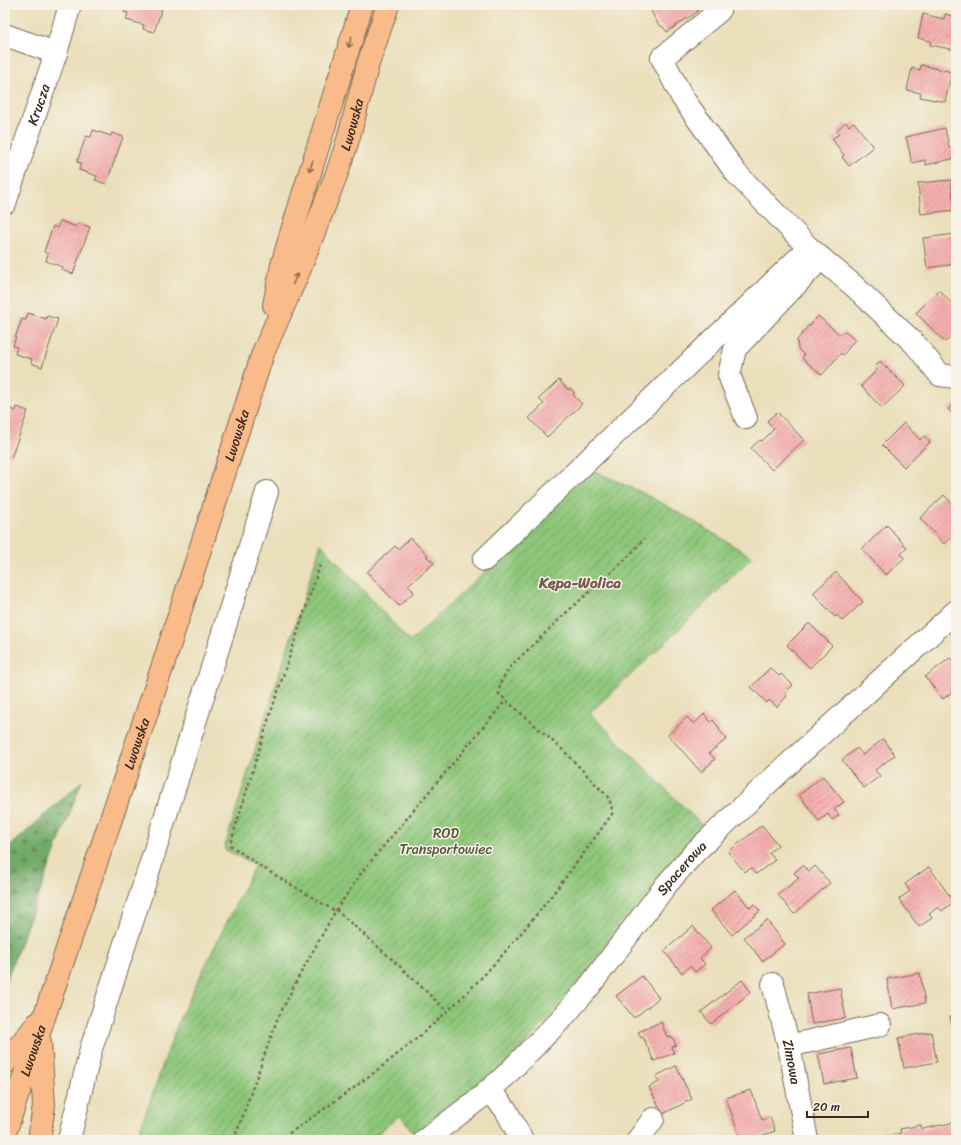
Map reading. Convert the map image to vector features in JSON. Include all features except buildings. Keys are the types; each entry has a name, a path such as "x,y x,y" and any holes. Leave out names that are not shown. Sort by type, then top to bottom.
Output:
{"main road":[{"name":"Lwowska","path":"5,1134 167,651 263,353 286,251 362,5"},
{"name":"Lwowska","path":"263,353 299,271 337,173 348,140 368,64 388,5"},
{"path":"5,1063 42,1022"},
{"path":"38,1140 44,1105 42,1022"}],"street":[{"name":"Krucza","path":"5,203 56,53 70,5"},
{"path":"719,11 662,58 682,97 736,173 815,253 854,286 915,344 940,375 956,377"},
{"path":"5,35 56,53"},
{"path":"746,418 729,375 735,349 815,253"},
{"path":"484,560 815,253"},
{"path":"69,1140 91,1049 150,866 266,492"},
{"name":"Spacerowa","path":"425,1140 489,1090 523,1059 564,1016 585,992 653,901 695,852 769,782 956,611"},
{"name":"Zimowa","path":"773,984 789,1046 807,1140"},
{"path":"789,1046 880,1025"},
{"path":"489,1090 506,1110 522,1140"},
{"path":"638,1140 653,1119"}],"path":[{"path":"279,1140 332,1104 418,1038 447,1011 494,964 517,938 612,814 612,807 607,796 563,750 499,694 500,684 509,668 626,558 644,539"},
{"path":"320,565 267,724 230,845 260,866 336,910 393,960 447,1011"},
{"path":"234,1140 277,1020 299,976 336,910 361,873 506,700"}],"green space":[{"name":"ROD Transportowiec","path":"592,470 643,493 685,516 752,557 669,639 590,713 705,828 579,987 491,1079 417,1137 400,1115 370,1140 136,1140 180,1017 255,865 224,849 321,544 410,642"},
{"path":"82,781 6,981 5,982 5,851"}],"district":[{"name":"Kępa-Wolica","path":"580,583"}]}
